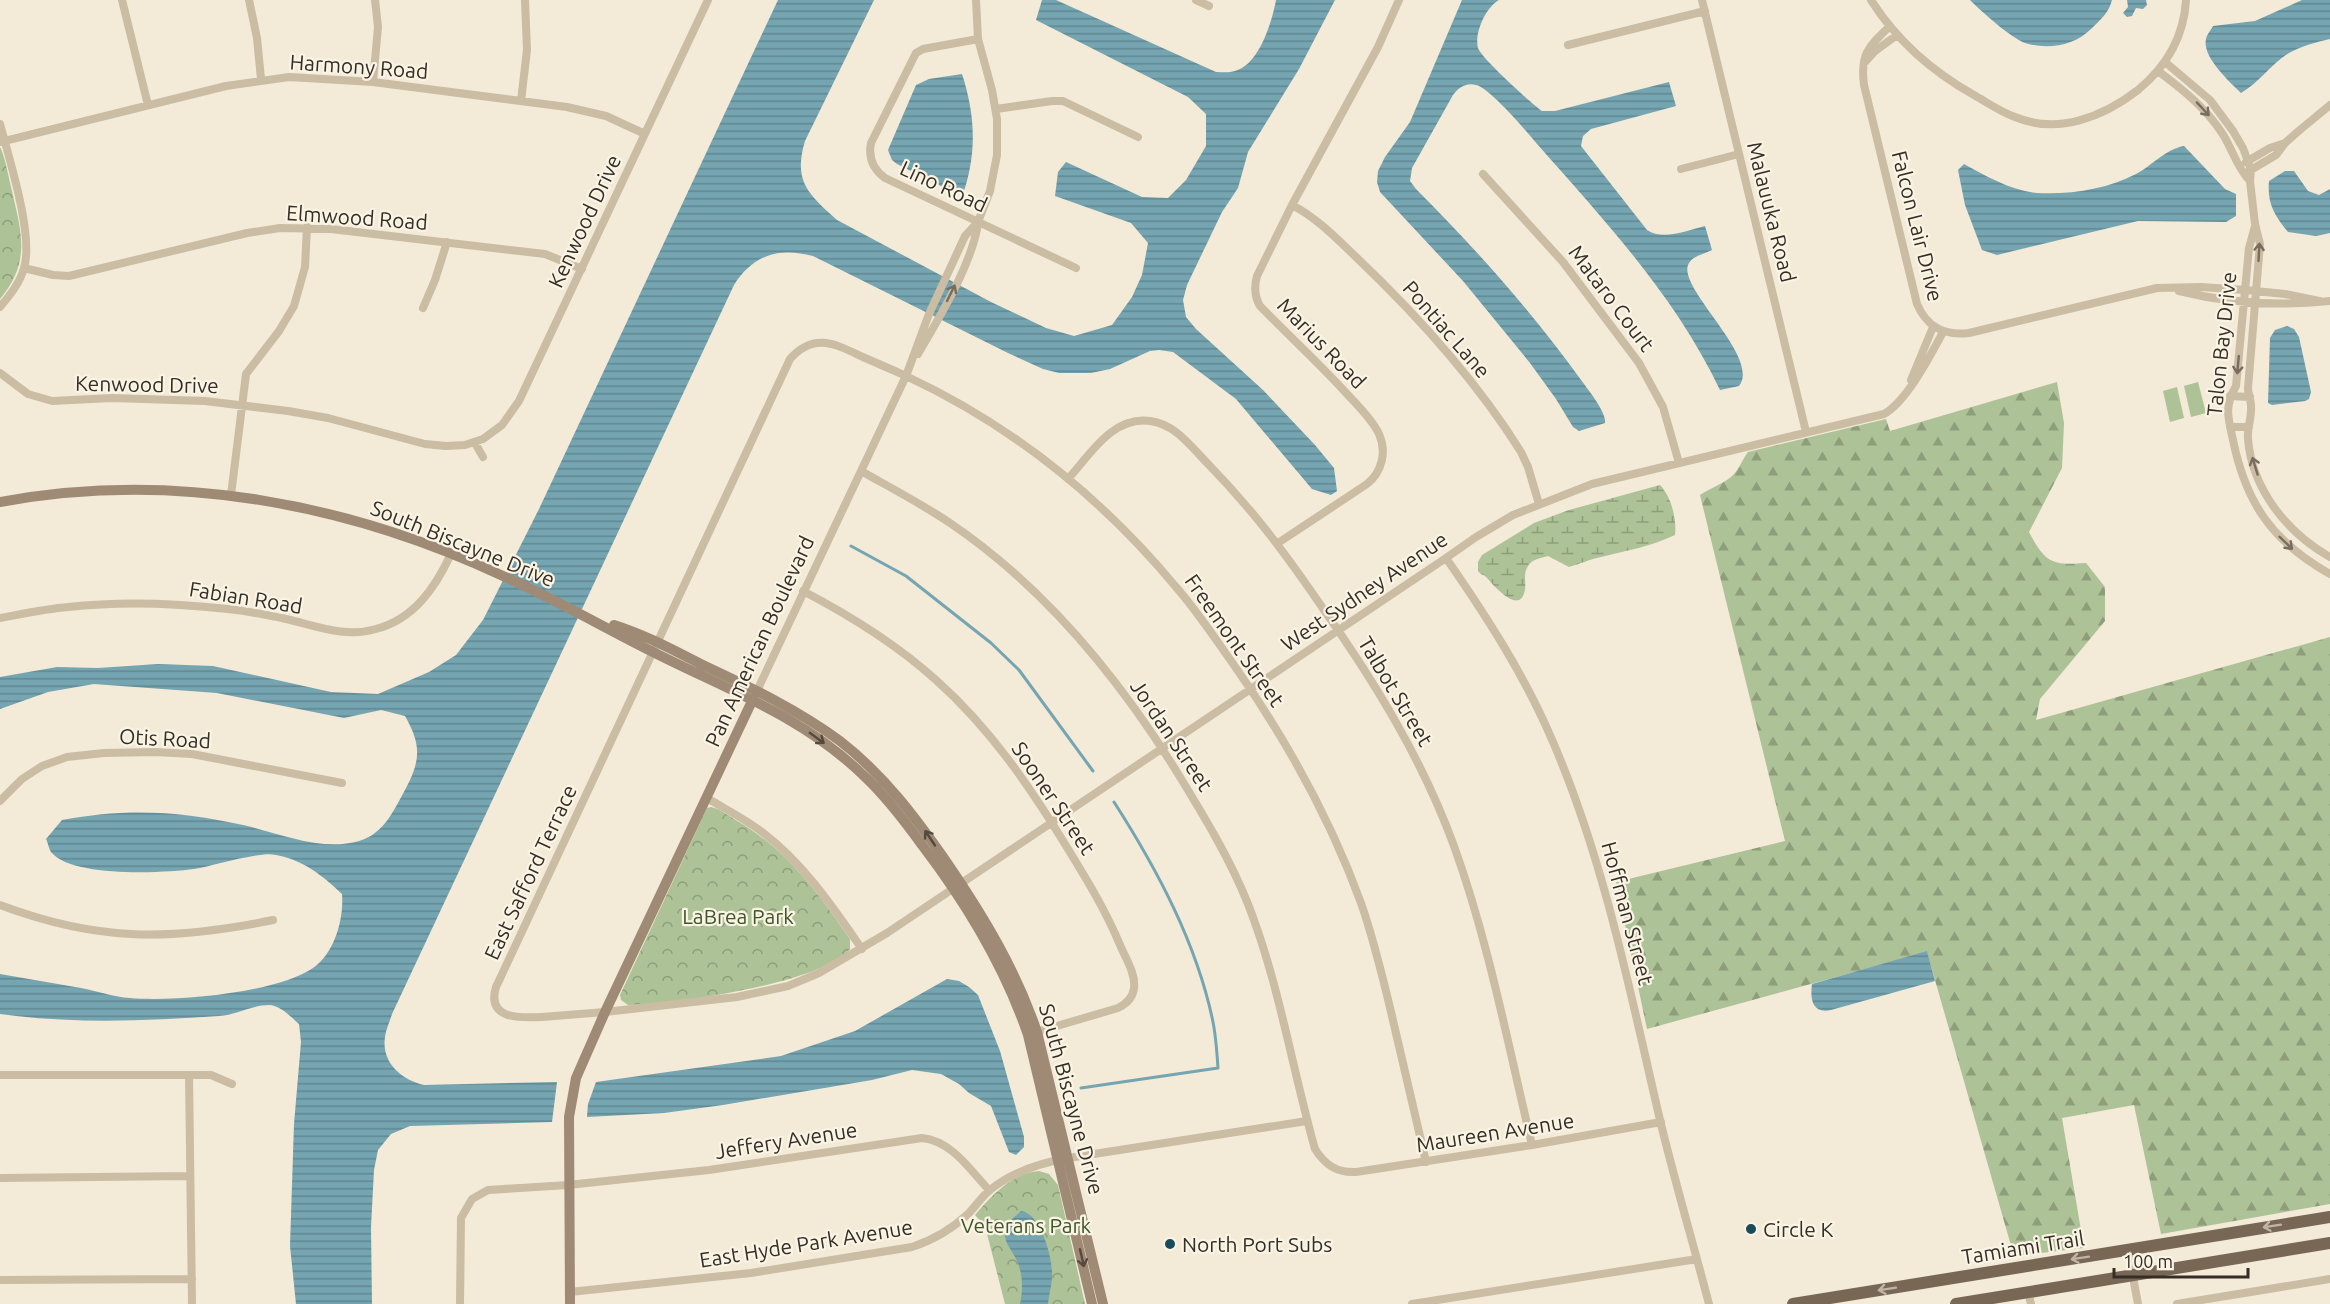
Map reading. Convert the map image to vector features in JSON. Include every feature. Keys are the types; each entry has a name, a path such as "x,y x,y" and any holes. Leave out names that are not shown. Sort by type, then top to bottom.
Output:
{"main road":[{"name":"Tamiami Trail","path":"1793,1304 2330,1217"},
{"path":"1956,1304 2030,1298 2133,1276 2330,1243"}],"street":[{"path":"122,0 148,105"},
{"path":"249,0 257,38 261,79"},
{"path":"373,82 378,39 375,0"},
{"path":"521,101 527,50 525,0"},
{"name":"Kenwood Drive","path":"0,373 28,394 52,401 157,398 241,405 328,418 435,446 476,443 502,425 515,409 708,0"},
{"name":"Pan American Boulevard","path":"570,1304 569,1117 573,1090 582,1062 906,376 929,314 952,263 965,236 978,222 990,191 998,144 996,109 978,39 976,0"},
{"path":"1196,0 1209,6"},
{"name":"Marius Road","path":"1278,543 1372,480 1381,465 1383,453 1379,434 1365,414 1322,366 1264,310 1257,301 1255,290 1257,276 1292,205 1378,47 1399,0"},
{"name":"Malauuka Road","path":"1702,0 1806,432"},
{"path":"1871,0 1897,35 1929,66 1956,85 2015,117 2033,123 2065,123 2097,115 2131,95 2165,62 2182,28 2186,0"},
{"path":"1568,45 1705,11"},
{"name":"Falcon Lair Drive","path":"1890,26 1869,46 1864,57 1866,94 1917,304 1923,316 1933,327 1950,334 1969,333 2149,290 2169,288 2201,287 2245,290 2319,301"},
{"path":"1863,69 1870,56 1897,35"},
{"name":"Lino Road","path":"978,39 923,49 916,53 871,143 870,152 875,169 885,178 1076,268"},
{"name":"Talon Bay Drive","path":"2165,62 2210,100 2233,130 2249,160 2255,224 2260,244 2248,388 2252,404 2249,446 2254,466 2268,498 2294,531 2330,557"},
{"path":"2158,71 2204,110 2222,132 2242,173 2250,181"},
{"name":"Harmony Road","path":"2,141 261,79 312,77 373,82 591,112 645,134"},
{"path":"996,109 1063,101 1138,137"},
{"path":"2242,173 2276,155 2285,143 2320,111 2330,105"},
{"path":"0,123 2,141 26,232 27,251 24,268 12,291 0,307"},
{"path":"2238,164 2285,143"},
{"path":"1681,169 1739,154"},
{"name":"Mataro Court","path":"1484,174 1563,262 1639,363 1653,385 1666,413 1679,464"},
{"name":"Pontiac Lane","path":"1292,205 1316,220 1364,265 1456,364 1521,452 1539,504"},
{"path":"906,376 975,243 978,222"},
{"name":"Talon Bay Drive","path":"2255,224 2249,244 2236,386 2230,396 2228,406 2230,427 2240,471 2259,511 2292,549 2330,574"},
{"path":"231,495 244,381 248,370 285,322 297,297 305,267 307,227"},
{"name":"Elmwood Road","path":"24,268 53,275 69,276 247,232 307,227 551,255 582,269"},
{"path":"423,308 447,242"},
{"name":"Falcon Lair Drive","path":"2169,288 2210,297 2255,301 2289,303 2319,301"},
{"path":"2319,301 2330,301"},
{"path":"1908,387 1933,327"},
{"name":"West Sydney Avenue","path":"862,949 1499,523 1539,504 1592,484 1884,414 1900,402 1943,332"},
{"name":"Freemont Street","path":"788,365 800,350 814,344 833,343 939,392 991,423 1068,479 1115,520 1165,574 1205,624 1250,689 1292,755 1320,806 1356,890 1375,947 1426,1162"},
{"name":"East Safford Terrace","path":"788,365 494,993 495,1001 498,1009 514,1017 604,1012 702,1002 772,990 804,980 862,949"},
{"path":"2230,396 2250,397"},
{"name":"Talbot Street","path":"1068,479 1113,430 1136,421 1161,424 1179,434 1231,487 1278,543 1383,699 1431,790 1453,844 1481,931 1532,1145"},
{"path":"2230,427 2249,427"},
{"path":"476,443 483,457"},
{"name":"Jordan Street","path":"861,471 951,524 1020,578 1061,617 1099,661 1162,747 1215,835 1248,904 1269,965 1315,1149 1326,1164 1335,1169"},
{"name":"South Biscayne Drive","path":"0,502 82,492 125,491 231,495 342,516 400,534 501,575 755,695 813,734 862,774 957,885 997,958 1033,1033 1063,1159 1103,1304"},
{"name":"Fabian Road","path":"0,618 66,607 132,603 166,604 232,609 338,632 364,632 392,624 414,609 438,581 451,554"},
{"name":"Hoffman Street","path":"1446,558 1490,623 1519,672 1566,773 1589,835 1609,904 1661,1122 1709,1304"},
{"name":"Sooner Street","path":"803,591 862,624 935,679 969,712 996,743 1052,821 1103,908 1134,977 1134,988 1128,1001 1118,1008 1033,1033"},
{"name":"Otis Road","path":"0,801 22,779 42,766 67,757 104,753 192,754 342,783"},
{"path":"707,798 753,825 789,855 817,885 862,949"},
{"path":"0,905 62,926 130,935 202,933 273,920"},
{"path":"0,1076 189,1075 218,1077 232,1084"},
{"path":"189,1075 192,1304"},
{"name":"East Hyde Park Avenue","path":"570,1292 751,1273 912,1247 949,1229 967,1214 989,1190 1027,1168 1063,1159 1307,1121"},
{"name":"Maureen Avenue","path":"1335,1169 1356,1172 1426,1162 1661,1122"},
{"name":"Jeffery Avenue","path":"460,1304 459,1223 462,1213 472,1199 479,1194 497,1189 568,1185 712,1170 922,1138 933,1140 951,1150 989,1190"},
{"name":"South Biscayne Drive","path":"1063,1159 1092,1304"},
{"path":"0,1178 190,1176"},
{"path":"2128,1250 2138,1304"},
{"path":"1412,1304 1697,1259"},
{"path":"0,1280 192,1279"},
{"path":"2177,1304 2330,1279"}],"green space":[{"path":"0,147 18,218 21,245 17,272 0,299"},
{"path":"2057,382 2064,423 2062,468 2029,532 2040,550 2050,560 2065,564 2086,563 2105,587 2105,621 2040,699 2036,720 2330,637 2330,1204 2161,1234 2134,1105 2062,1118 2084,1248 2014,1256 1927,952 1647,1029 1616,882 1785,841 1700,495 1731,477 1748,452 1886,419 1890,431"},
{"path":"2198,382 2206,413 2191,417 2184,386"},
{"path":"2177,387 2184,418 2170,422 2163,391"},
{"path":"1660,485 1672,508 1675,535 1569,567 1548,556 1537,559 1526,569 1523,597 1518,600 1507,597 1478,571 1478,562 1482,555 1534,523 1569,510"},
{"name":"LaBrea Park","path":"707,808 722,811 757,834 788,860 814,890 850,939 850,949 835,961 779,982 710,996 628,1005 621,1000 620,995"},
{"name":"Veterans Park","path":"1039,1171 1049,1174 1058,1185 1085,1304 1005,1304 985,1226 975,1215 995,1193 1011,1181"}],"water":[{"path":"778,0 874,0 805,141 801,167 802,177 818,202 837,220 991,302 1046,328 1074,336 1112,325 1132,297 1142,275 1148,243 1131,223 1055,196 1058,172 1066,162 1142,197 1168,198 1186,180 1206,146 1206,114 1188,97 1036,20 1042,0 1056,0 1216,72 1225,72 1243,67 1257,52 1268,31 1276,0 1335,0 1299,69 1248,152 1238,188 1222,212 1187,285 1183,300 1186,317 1196,329 1263,390 1334,468 1337,491 1331,495 1312,489 1236,399 1173,352 1150,351 1110,369 1091,373 1059,373 1043,369 1008,353 813,256 800,253 778,253 758,260 749,267 734,285 392,1014 386,1034 386,1055 390,1062 401,1074 416,1083 424,1085 557,1082 552,1122 410,1126 391,1134 378,1150 374,1170 371,1227 372,1304 296,1304 290,1246 294,1124 301,1042 299,1024 281,1009 269,1005 219,1016 137,1020 55,1019 0,1014 0,974 124,997 172,999 251,990 297,977 313,968 327,953 340,924 342,894 319,875 295,861 269,854 180,870 119,872 78,866 62,860 51,852 46,839 62,820 108,814 153,813 220,820 315,843 345,844 359,841 368,838 382,827 411,778 417,752 410,726 405,716 381,710 344,718 217,693 94,684 48,692 0,709 0,677 57,667 98,668 158,664 213,666 331,692 378,694 429,672 456,655 483,620 539,509"},
{"path":"1462,0 1499,0 1494,3 1482,21 1479,28 1478,48 1518,91 1542,111 1555,111 1669,82 1676,106 1591,129 1583,136 1581,146 1647,230 1660,235 1668,235 1705,226 1712,250 1691,260 1688,274 1694,288 1739,358 1743,373 1739,386 1720,390 1682,323 1638,261 1517,121 1482,88 1472,84 1466,85 1453,95 1412,168 1410,181 1525,308 1594,397 1605,423 1579,431 1573,427 1530,363 1463,281 1380,192 1377,182 1378,171 1410,122"},
{"path":"1970,0 2112,0 2104,16 2084,35 2068,43 2042,46 2025,43 2012,35"},
{"path":"2127,0 2146,0 2147,5 2143,9 2136,8 2132,16 2127,17 2123,13 2128,7"},
{"path":"2302,0 2330,0 2330,39 2309,44 2289,53 2241,93 2212,61 2208,53 2206,39 2213,26 2255,21"},
{"path":"962,74 970,104 973,147 964,191 957,194 897,164 892,160 888,150 916,85 929,79"},
{"path":"2184,146 2225,189 2236,194 2236,216 2226,222 2138,221 1997,255 1982,250 1965,205 1958,170 1964,164 1999,182 2028,192 2075,192 2113,184 2125,179 2170,151"},
{"path":"2285,171 2294,171 2308,191 2319,195 2330,189 2330,233 2316,236 2288,232 2283,226 2272,208 2269,181"},
{"path":"2287,326 2294,329 2299,337 2311,392 2309,399 2305,401 2272,405 2268,403 2270,338 2275,330"},
{"path":"1927,951 1935,981 1825,1011 1816,1007 1812,1000 1812,984"},
{"path":"947,979 959,981 978,995 1000,1051 1024,1137 1024,1147 1016,1155 1009,1152 991,1106 941,1074 912,1070 872,1080 723,1105 664,1113 587,1117 588,1104 596,1082 781,1056 855,1031"},
{"path":"1021,1211 1028,1213 1034,1219 1047,1245 1052,1275 1048,1304 1020,1304 1022,1288 1020,1271 1006,1240 1005,1230"}],"waterway":[{"path":"851,546 906,576 991,643 1019,670 1093,771"},
{"path":"1081,1088 1218,1068 1213,1022 1197,964 1160,880 1114,802"}],"place":[{"name":"Circle K","path":"1751,1229"},
{"name":"North Port Subs","path":"1170,1244"}]}
